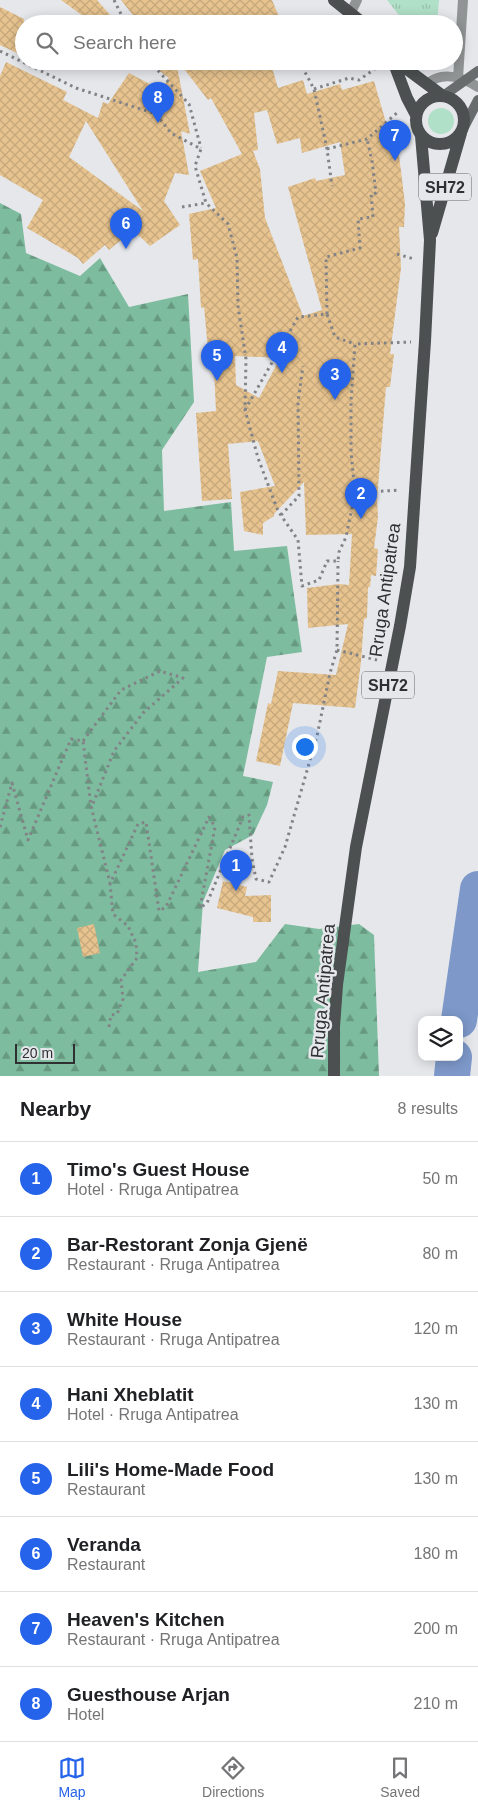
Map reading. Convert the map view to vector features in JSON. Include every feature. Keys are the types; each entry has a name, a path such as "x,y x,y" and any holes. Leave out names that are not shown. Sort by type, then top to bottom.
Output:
{"main road":[{"path":"334,0 354,15"},
{"name":"SH72","path":"398,70 416,115 415,122 421,136"},
{"name":"SH72","path":"408,70 443,96 453,100 463,111 464,126 430,240"},
{"path":"416,115 421,104 431,97 443,96 462,78 478,70"},
{"path":"421,136 427,141 441,145 456,139 478,100"},
{"name":"Rruga Antipatrea","path":"334,1076 334,1026 337,986 356,847 410,567 430,240 421,136"}],"street":[{"path":"351,12 357,0"},
{"path":"463,0 463,15"},
{"path":"462,70 462,78"},
{"path":"427,84 434,78 447,76 462,78 478,87"}],"path":[{"path":"114,0 122,15"},
{"path":"0,51 15,58"},
{"path":"39,70 76,88 156,114 171,133 201,149"},
{"path":"157,70 189,104 201,149 195,166 206,203 228,224 237,258 238,306 246,359 245,410 258,458 278,511 298,540 302,586 319,580 328,561 338,561"},
{"path":"304,70 314,89 327,149 332,186"},
{"path":"314,89 349,78 359,80 373,70"},
{"path":"327,149 367,139 409,101"},
{"path":"367,139 376,193 371,194 373,217 358,220 360,248 326,257 327,314 335,337 355,344 425,341"},
{"path":"182,207 206,203"},
{"path":"245,410 298,317 327,314"},
{"path":"110,884 138,824 146,822 159,911 166,907 209,817 215,827 200,908 208,904 243,817 249,815 252,859 256,879 269,882 285,847 317,736 330,673 337,650 339,552 346,537 355,493 351,452 350,401 355,344"},
{"path":"281,515 299,496 298,402 303,366"},
{"path":"355,493 380,492"},
{"path":"337,650 392,664"},
{"path":"91,806 114,751 143,713 183,678 160,671 121,690 83,741 91,806 110,884 113,914 128,926 136,943 136,958 121,980 123,999 117,1014 111,1015 109,1027"},
{"path":"0,827 12,783 28,840 71,740 83,741"}],"green space":[{"path":"387,0 439,0 438,15 399,15"},
{"path":"441,108 450,112 454,121 450,130 441,134 432,130 428,121 432,112"},
{"path":"0,203 21,214 26,253 80,276 100,258 129,307 188,294 194,402 162,450 164,511 231,502 234,551 287,546 302,652 267,657 243,776 273,782 267,805 253,835 225,850 203,902 198,972 256,962 285,924 319,929 359,924 374,935 379,1076 0,1076"}],"building":[{"path":"61,0 97,0 110,15 82,15"},
{"path":"121,0 272,0 278,15 133,15"},
{"path":"0,7 16,15 15,52 0,45"},
{"path":"6,62 15,66 15,70 22,70 67,92 63,100 98,118 103,102 108,104 129,73 161,90 169,78 158,70 178,70 190,134 181,131 189,175 175,173 164,201 180,225 150,246 133,230 109,250 105,245 83,264 78,258 27,228 43,200 0,175 0,76","holes":["86,121 143,211 69,157"]},
{"path":"185,70 273,70 278,88 303,80 307,94 340,84 342,90 374,81 389,133 393,132 398,148 405,204 404,227 399,227 401,268 390,354 394,354 390,387 386,387 377,499 378,517 374,548 378,549 376,576 371,575 370,587 368,587 367,618 364,619 355,708 293,703 280,766 256,761 268,703 271,704 278,671 336,675 348,624 308,628 307,588 339,584 349,585 352,534 306,535 304,482 274,516 263,523 263,535 244,531 240,492 275,486 258,441 228,444 232,499 202,501 196,413 216,411 213,350 208,350 204,307 201,308 198,259 193,260 189,214 216,208 200,171 242,154 211,98 208,100","holes":["267,110 277,144 300,138 302,153 340,142 345,175 316,181 315,178 288,187 322,310 303,316 265,218 260,169 253,151 258,150 254,113","235,356 280,358 259,398 236,385"]},
{"path":"223,881 247,887 245,896 271,895 271,922 253,922 253,917 217,908"},
{"path":"94,924 100,953 83,957 77,928"}],"waterway":[{"path":"460,1016 478,889"},
{"path":"452,1076 454,1061"}],"place":[{"name":"Guesthouse Arjan","path":"158,123"},
{"name":"Heaven's Kitchen","path":"395,161"},
{"name":"Veranda","path":"126,249"},
{"name":"Hani Xheblatit","path":"282,373"},
{"name":"Lili's Home-Made Food","path":"217,381"},
{"name":"White House","path":"335,400"},
{"name":"Bar-Restorant Zonja Gjenë","path":"361,519"},
{"name":"Timo's Guest House","path":"236,891"}]}
